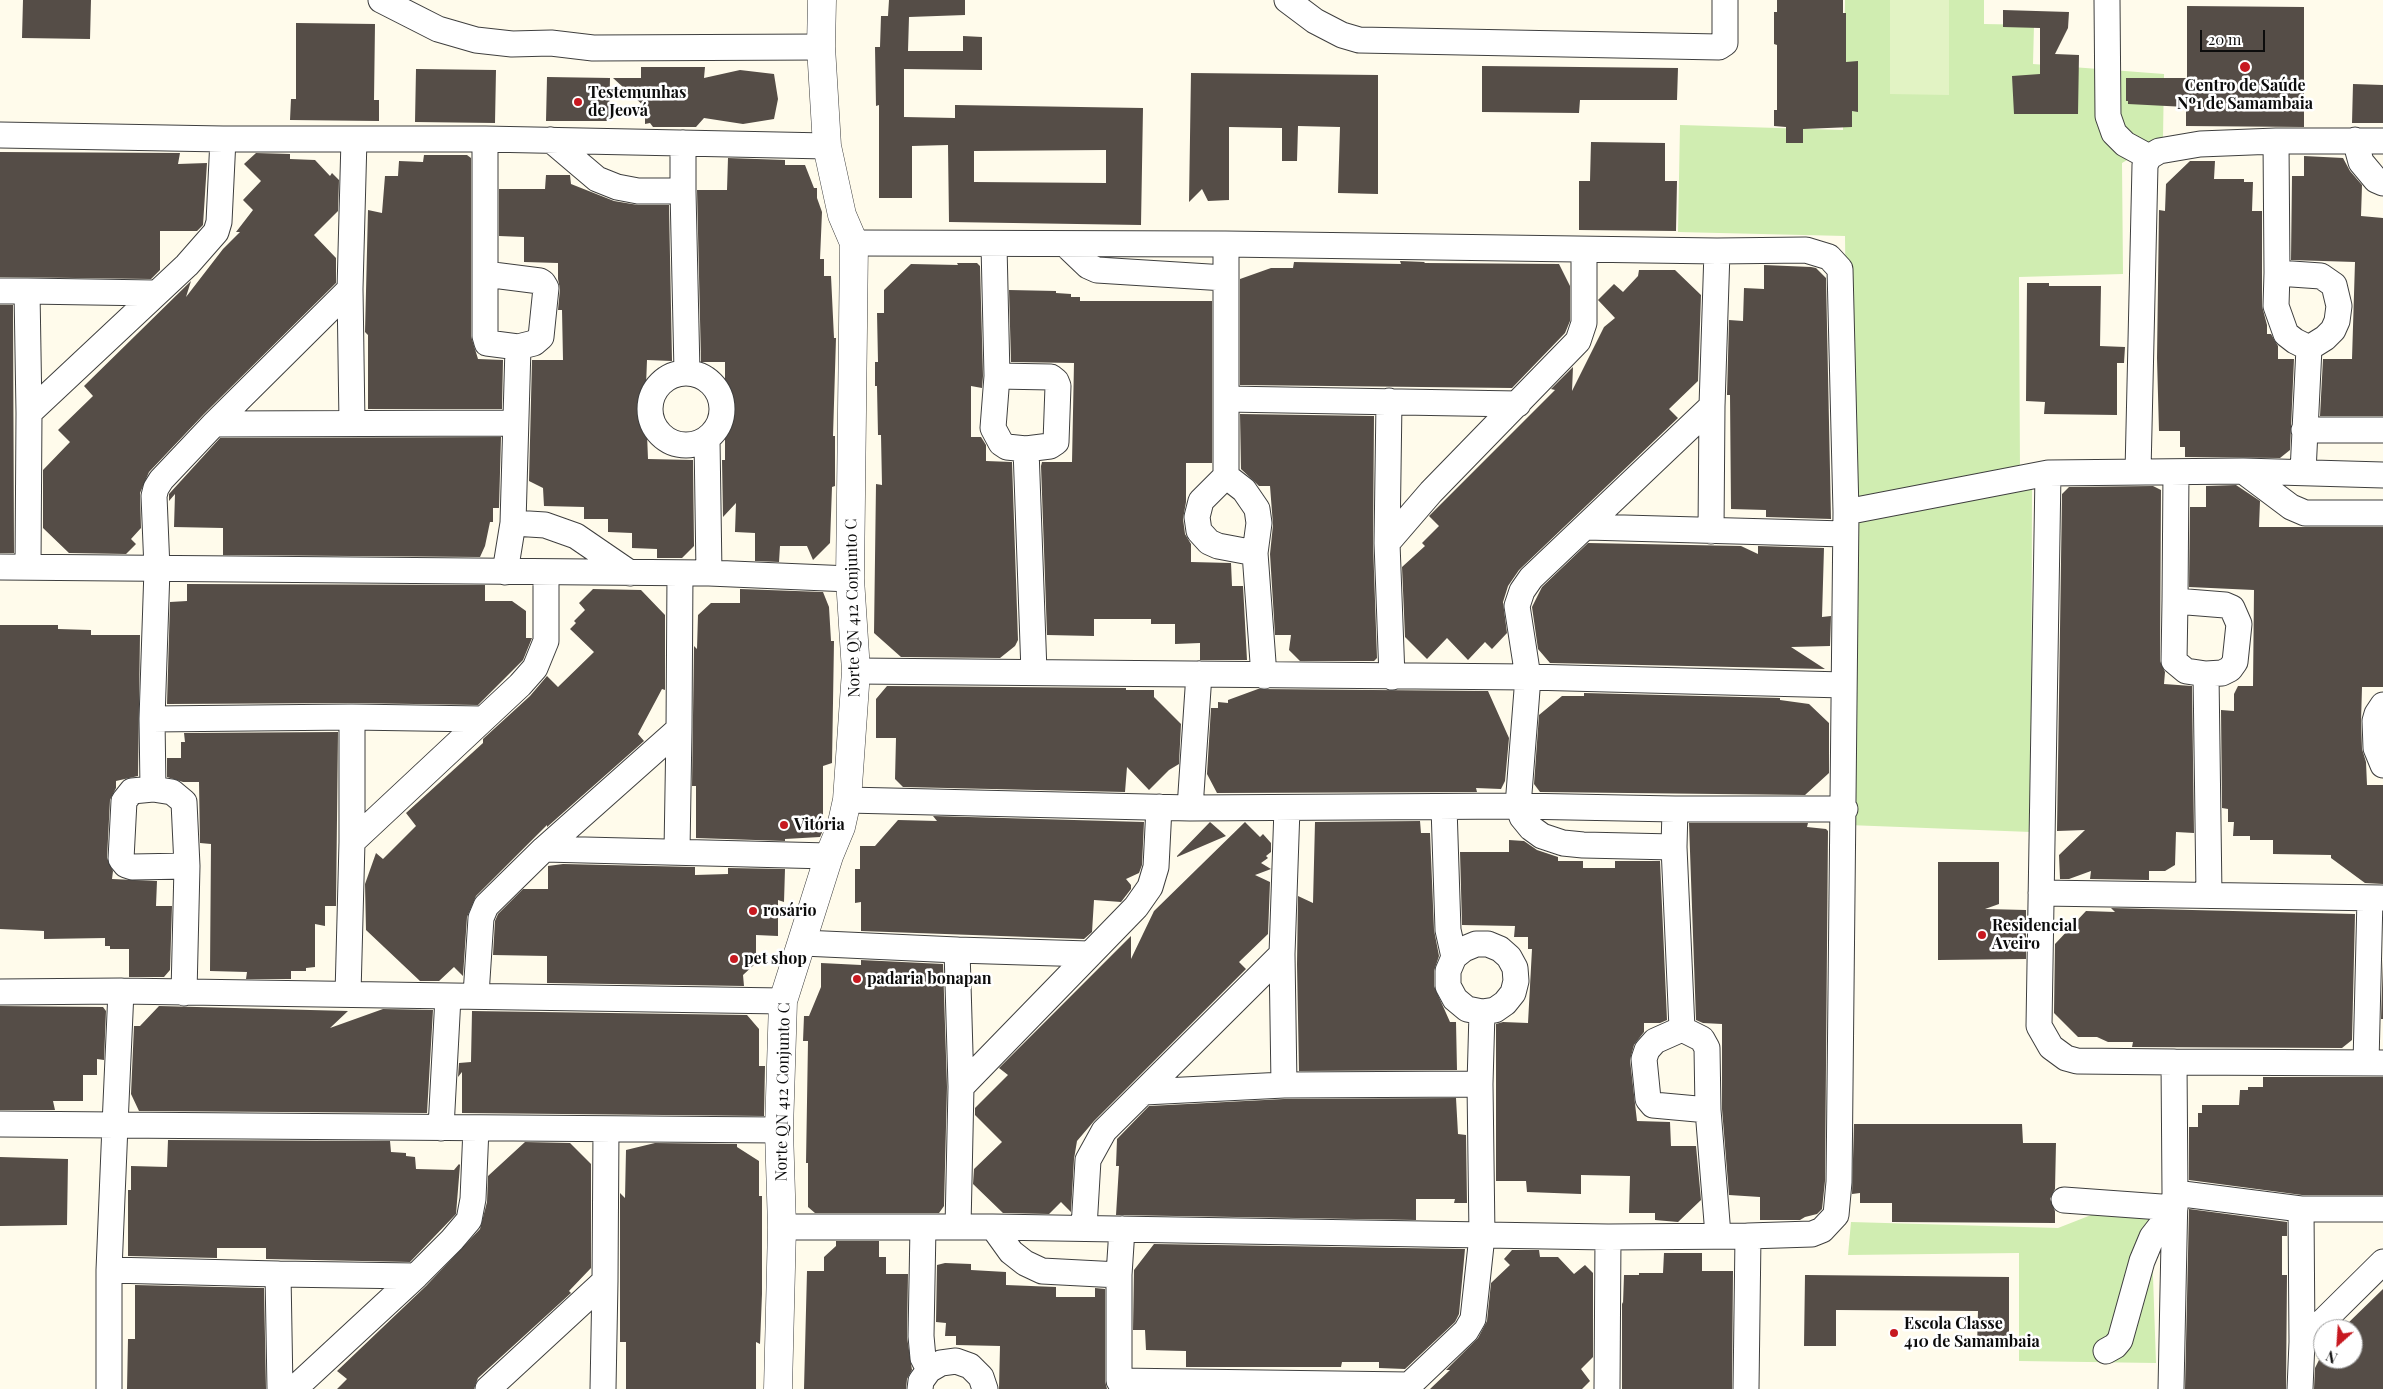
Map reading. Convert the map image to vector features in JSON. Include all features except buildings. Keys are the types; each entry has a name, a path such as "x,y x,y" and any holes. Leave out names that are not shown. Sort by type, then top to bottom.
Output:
{"street":[{"path":"381,0 438,29 476,40 512,44 551,43 593,48 821,47"},
{"name":"Norte QN 412 Conjunto C","path":"778,1389 782,1227 778,1130 783,1001 792,970 803,943 829,856 840,828 847,800 856,671 850,579 854,243 842,214 826,146 821,47 822,0"},
{"path":"1287,0 1315,21 1342,35 1359,40 1719,47 1725,43 1725,0"},
{"path":"2107,0 2108,116 2114,133 2125,144 2149,157"},
{"path":"0,135 223,139 485,139 826,146"},
{"path":"29,413 188,264 216,232 219,222 223,139"},
{"path":"352,423 350,290 354,139"},
{"path":"485,139 485,274 485,336 488,343 518,347 534,343 540,337 546,288 540,281 485,274"},
{"path":"551,140 597,179 617,187 638,191 682,191"},
{"path":"2355,140 2361,162 2376,180 2383,183"},
{"path":"2276,141 2276,306 2286,334 2309,348"},
{"path":"2138,472 2145,165 2149,157 2159,151 2200,144 2276,141 2383,141"},
{"path":"683,143 682,191 687,372"},
{"path":"782,1227 1084,1228 1608,1237 1812,1234 1827,1227 1836,1215 1840,1182 1846,523 1840,269 1829,257 1806,250 1584,250 1226,244 994,245 854,243"},
{"path":"1226,244 1226,476 1202,501 1197,517 1199,531 1209,542 1218,546 1254,554"},
{"path":"994,245 996,376 993,428 1001,443 1007,447 1026,449 1050,446 1056,442 1058,386 1051,377 996,376"},
{"path":"1066,245 1088,266 1097,270 1225,278"},
{"path":"1387,542 1431,492 1578,341 1583,332 1584,250"},
{"path":"1711,531 1712,406 1717,251"},
{"path":"2276,273 2321,276 2334,285 2339,306 2337,321 2333,330 2325,338 2309,348"},
{"path":"153,789 152,719 157,569 154,496 156,488 161,480 214,424 350,290"},
{"path":"0,291 155,293"},
{"path":"27,291 29,413 28,567"},
{"path":"505,572 513,524 518,347"},
{"path":"2303,472 2309,348"},
{"path":"687,372 702,376 714,385 722,398 723,414 718,428 707,439 693,445 678,444 664,438 654,426 650,411 652,397 660,384 672,375 687,372"},
{"path":"1226,399 1518,404"},
{"path":"1389,401 1387,542 1392,677"},
{"path":"1674,847 1593,846 1563,843 1542,836 1531,828 1522,817 1518,806 1528,677 1517,606 1522,591 1531,578 1586,528 1712,406"},
{"path":"214,424 516,423"},
{"path":"2304,430 2383,430"},
{"path":"707,439 709,573"},
{"path":"1026,449 1034,672"},
{"path":"1586,528 1711,531 1846,523 2048,473 2243,471 2383,475"},
{"path":"2243,471 2291,507 2305,513 2383,513"},
{"path":"2175,601 2226,605 2232,608 2239,624 2235,662 2230,669 2222,673 2206,674 2186,671 2174,661 2176,472"},
{"path":"2041,893 2376,898 2375,1063 2077,1061 2066,1058 2050,1047 2039,1026 2041,893 2048,473"},
{"path":"1226,476 1244,490 1257,509 1259,523 1254,554 1264,676"},
{"path":"513,524 545,525 576,536 630,573"},
{"path":"0,566 546,573 709,573 850,579"},
{"path":"352,842 520,685 535,668 546,641 546,573"},
{"path":"677,851 680,573"},
{"path":"856,671 1528,677 1844,684"},
{"path":"1190,808 1199,674"},
{"path":"2206,674 2209,895"},
{"path":"2383,705 2377,714 2376,748 2383,765"},
{"path":"152,719 352,717 482,719"},
{"path":"348,994 352,842 352,717"},
{"path":"476,995 482,918 486,906 544,849 679,729"},
{"path":"184,993 187,866 184,802 172,792 153,789 132,791 124,801 121,859 126,865 132,867 187,866"},
{"path":"847,800 1190,808 1518,806 1675,809 1844,808"},
{"path":"961,1088 1136,907 1150,887 1156,867 1159,807"},
{"path":"1444,807 1448,930 1454,957"},
{"path":"1284,1086 1282,954 1287,808"},
{"path":"1675,809 1674,847 1682,1029"},
{"path":"544,849 829,856"},
{"path":"803,943 1089,954"},
{"path":"1488,944 1500,949 1509,957 1515,968 1516,981 1513,993 1505,1003 1495,1010 1482,1012 1467,1009 1455,999 1448,986 1448,971 1454,957 1470,946 1488,944"},
{"path":"957,950 961,1088 958,1227"},
{"path":"1084,1228 1088,1160 1104,1131 1282,954"},
{"path":"0,992 121,991 448,997 476,995 783,1001"},
{"path":"109,1389 109,1270 121,991"},
{"path":"441,1128 448,997"},
{"path":"1122,1229 1119,1275 1119,1385 1407,1387 1466,1331 1473,1319 1482,1236 1480,1084 1482,1012"},
{"path":"1682,1029 1702,1039 1707,1048 1708,1110 1718,1235"},
{"path":"1682,1029 1655,1041 1647,1050 1644,1059 1648,1098 1654,1105 1708,1110"},
{"path":"2171,1389 2175,1206 2174,1062"},
{"path":"1144,1092 1284,1086 1480,1084"},
{"path":"0,1124 778,1130"},
{"path":"294,1389 416,1276 469,1220 473,1198 476,1128"},
{"path":"603,1389 606,1129"},
{"path":"2064,1200 2175,1206 2383,1209"},
{"path":"2106,1351 2115,1346 2120,1340 2142,1261 2152,1237 2175,1206"},
{"path":"2300,1389 2302,1342 2301,1209"},
{"path":"924,1227 921,1336 924,1380"},
{"path":"993,1227 1011,1252 1025,1264 1042,1271 1119,1275"},
{"path":"1746,1389 1748,1236"},
{"path":"1608,1237 1608,1389"},
{"path":"2302,1342 2383,1262"},
{"path":"109,1270 416,1276"},
{"path":"278,1274 280,1389"},
{"path":"488,1389 605,1281"},
{"path":"924,1380 941,1363 956,1361 970,1366 981,1377 986,1389"}],"green space":[{"path":"1845,0 1984,0 1984,24 2034,25 2033,64 2164,74 2163,139 2122,163 2123,274 2019,277 2020,474 1848,505 1845,236 1678,232 1680,125 1843,130"},
{"path":"1890,0 1949,0 1949,95 1890,94"},
{"path":"2032,485 2031,832 1848,825 1848,518"},
{"path":"2104,1210 2151,1218 2156,1363 2019,1361 2019,1253 1848,1255 1851,1222 2058,1228"}],"place":[{"name":"Centro de Saúde Nº1 de Samambaia","path":"2245,67"},
{"name":"Testemunhas de Jeová","path":"578,102"},
{"name":"Vitória","path":"784,825"},
{"name":"rosário","path":"753,911"},
{"name":"Residencial Aveiro","path":"1982,935"},
{"name":"pet shop","path":"734,959"},
{"name":"padaria bonapan","path":"857,979"},
{"name":"Escola Classe 410 de Samambaia","path":"1894,1333"}]}
